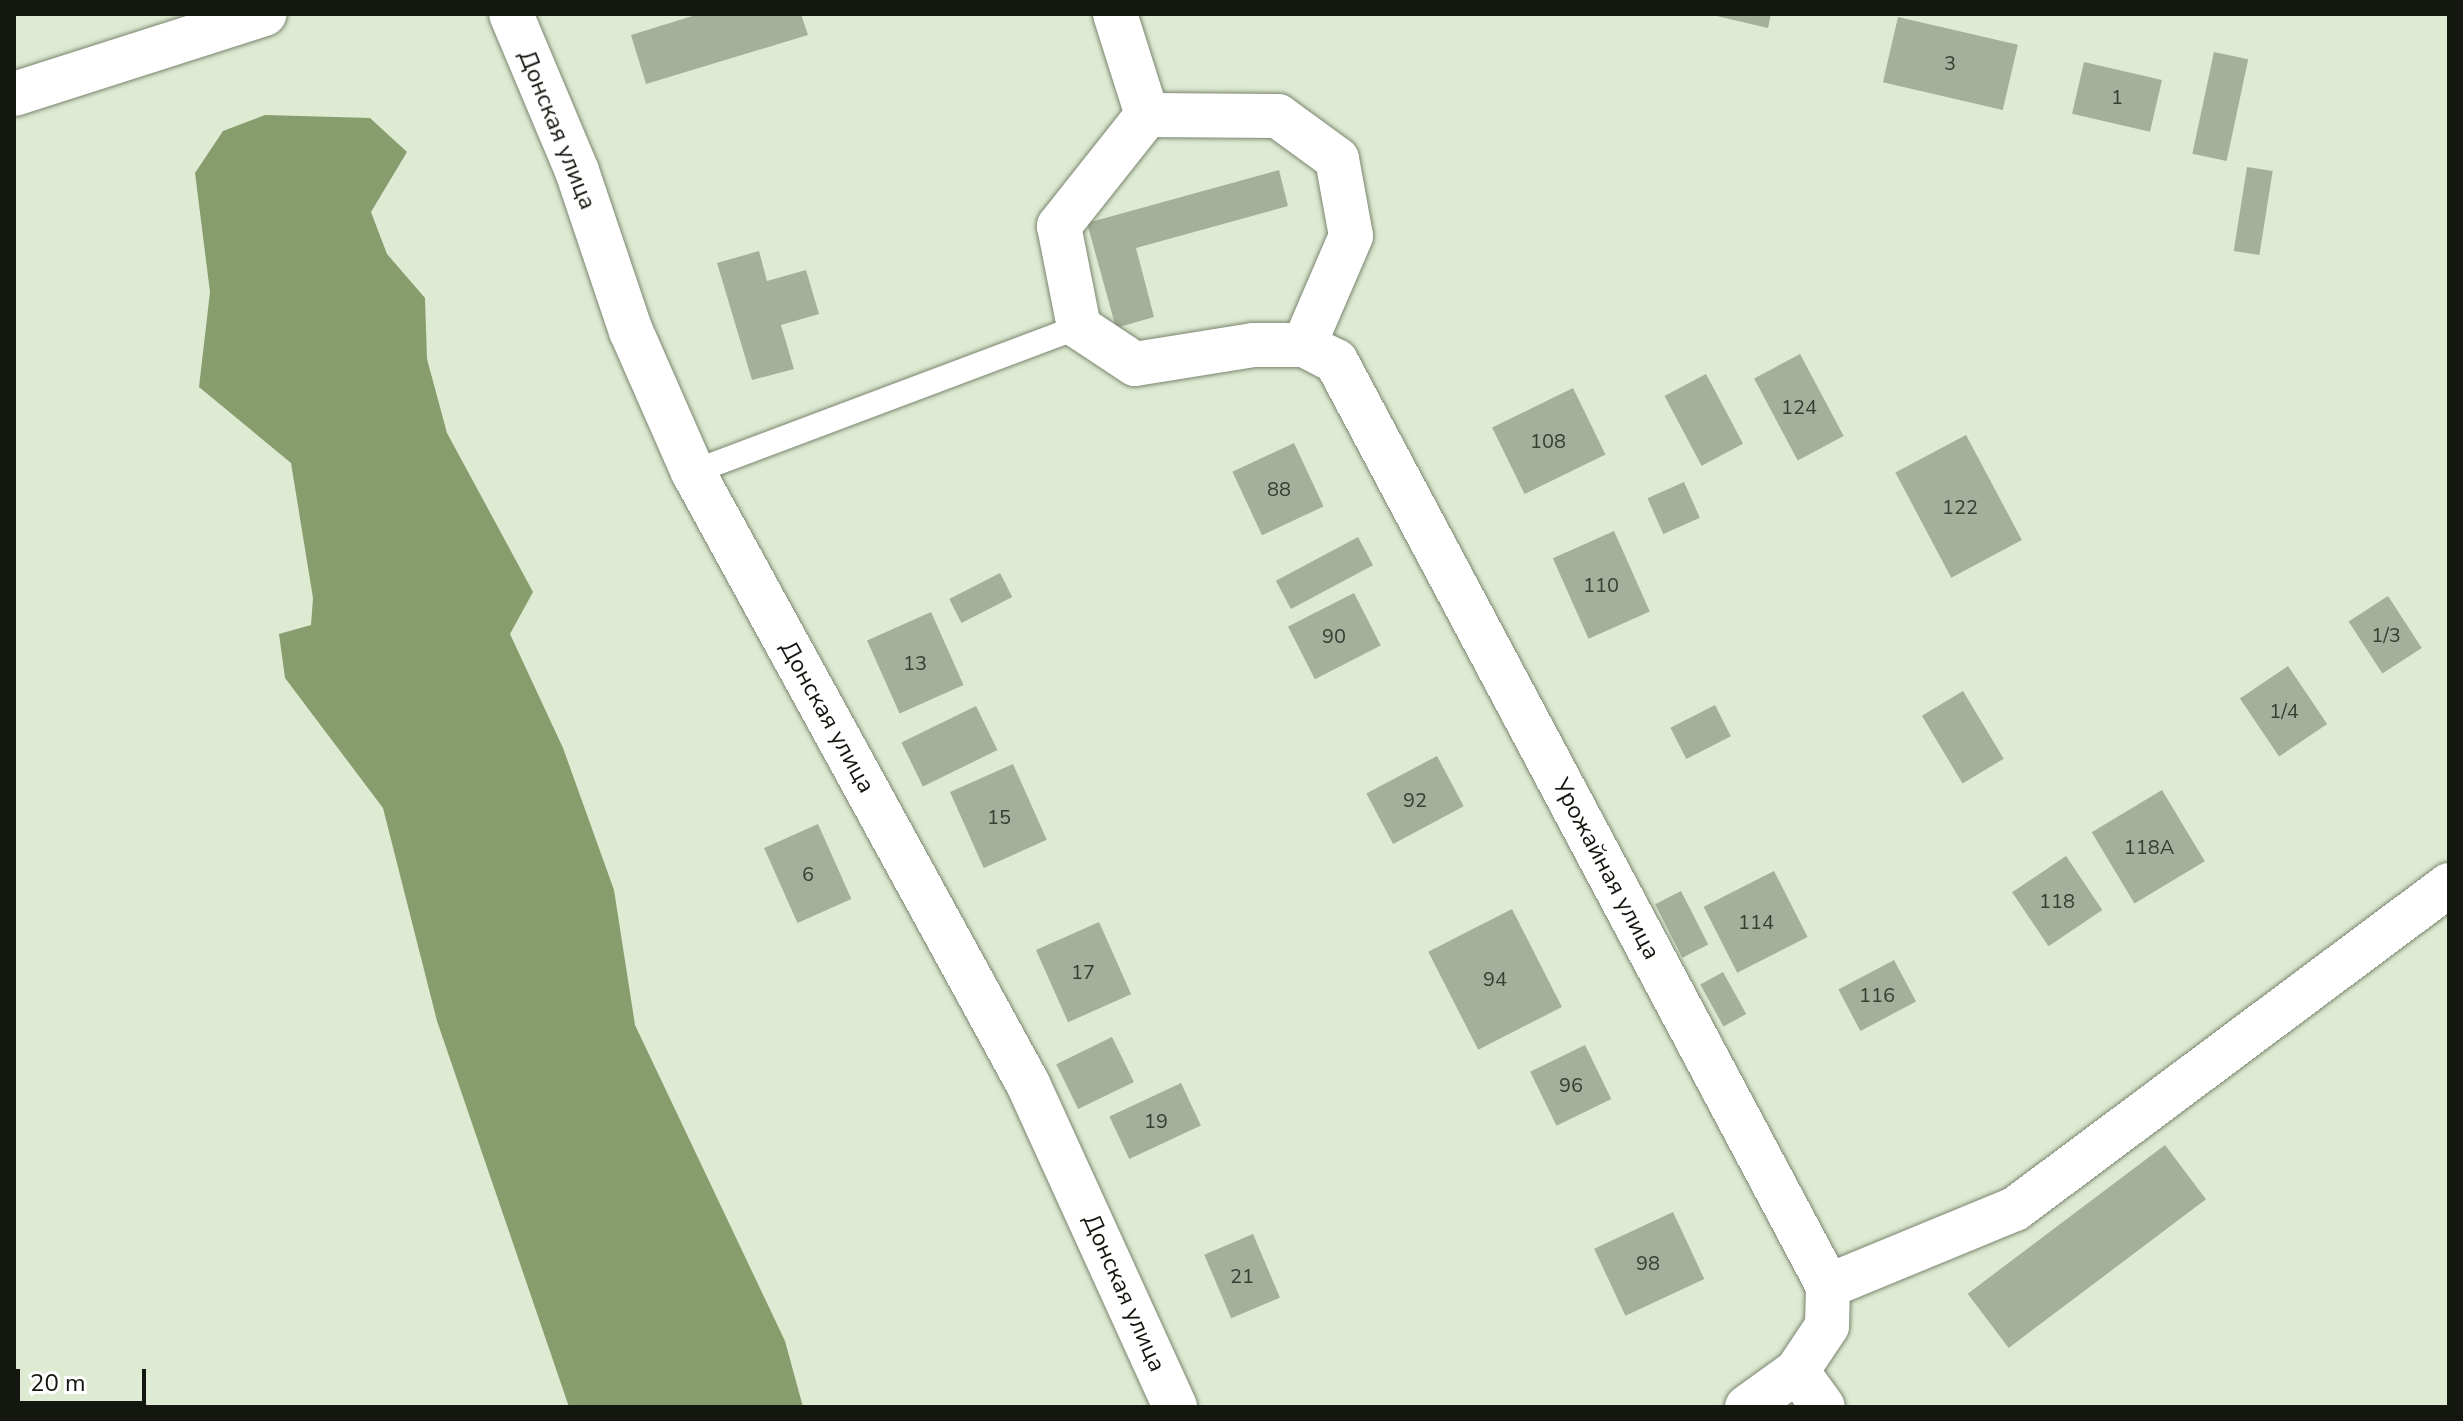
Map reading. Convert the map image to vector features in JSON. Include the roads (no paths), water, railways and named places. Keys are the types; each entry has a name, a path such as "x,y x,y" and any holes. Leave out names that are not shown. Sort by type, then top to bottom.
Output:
{"street":[{"path":"14,94 265,14"},
{"name":"Донская улица","path":"511,14 577,171 631,331 693,472 1028,1084 1175,1407"},
{"path":"1115,14 1147,115"},
{"path":"1147,115 1278,116 1337,159 1351,236 1304,345 1253,345 1135,364 1079,327 1059,226 1147,115"},
{"name":"Урожайная улица","path":"1304,345 1336,361 1828,1286 1827,1326 1797,1371"},
{"path":"1828,1286 2015,1209 2449,885"},
{"path":"1747,1407 1797,1371 1823,1407"}],"lane":[{"path":"693,472 1079,327"}]}
